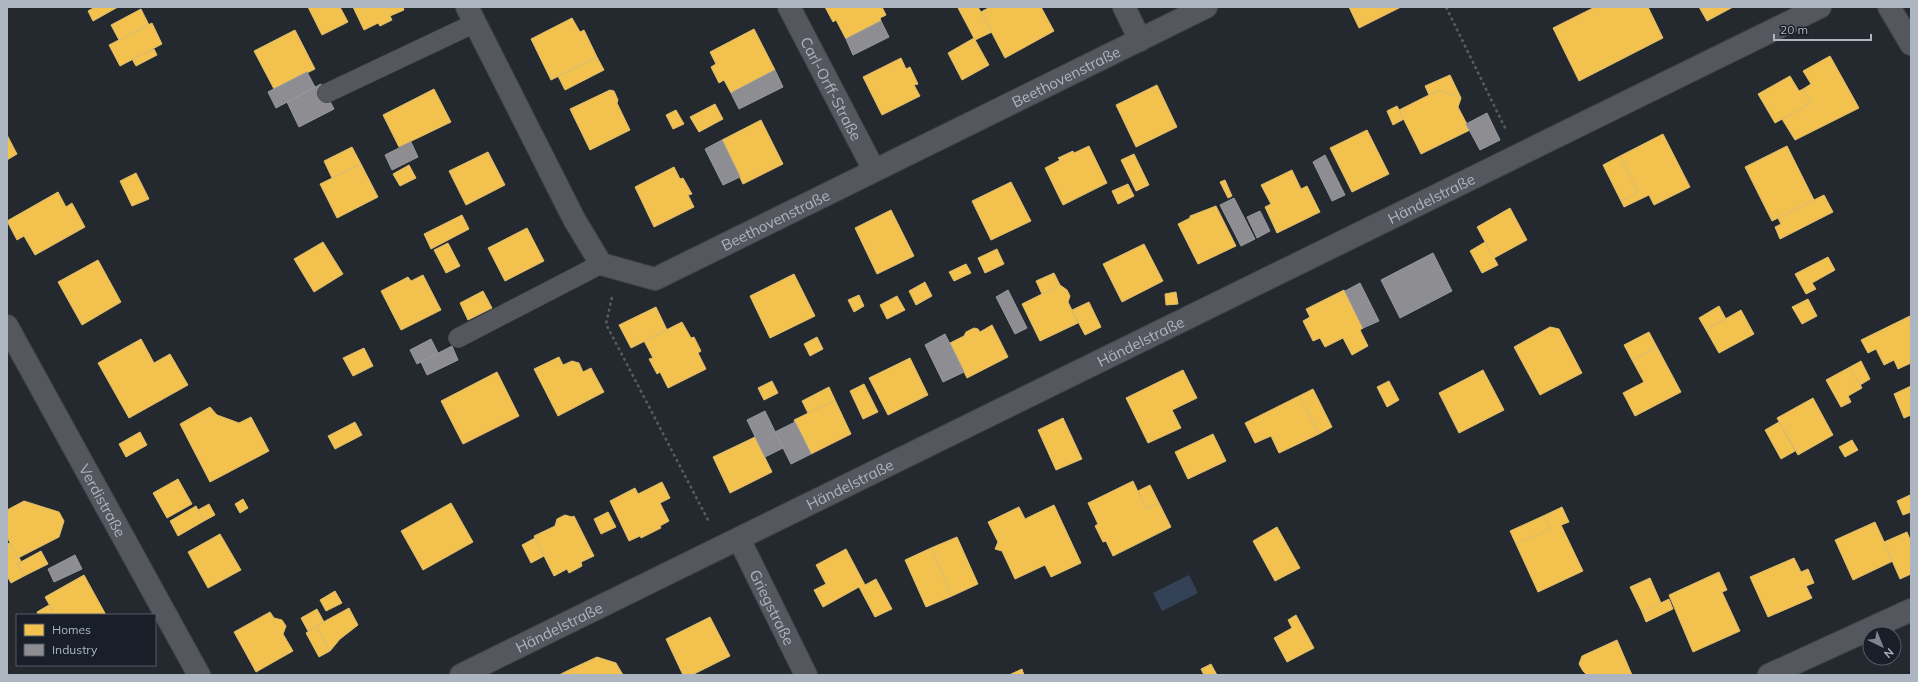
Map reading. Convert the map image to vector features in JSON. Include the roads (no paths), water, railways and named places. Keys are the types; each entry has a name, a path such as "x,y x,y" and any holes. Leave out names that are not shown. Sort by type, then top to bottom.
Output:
{"street":[{"name":"Carl-Orff-Straße","path":"789,7 874,170"},
{"path":"1124,7 1140,40"},
{"name":"Beethovenstraße","path":"601,264 655,279 1206,7"},
{"name":"Händelstraße","path":"461,675 1820,7"},
{"path":"1890,7 1911,44"},
{"path":"471,15 574,218 601,264"},
{"name":"Verdistraße","path":"7,326 199,675"},
{"name":"Griegstraße","path":"730,544 806,675"},
{"path":"1768,675 1911,610"}],"lane":[{"path":"327,93 471,15"},
{"path":"458,338 601,264"}],"water":[{"path":"1189,575 1198,593 1162,611 1153,593"}]}
